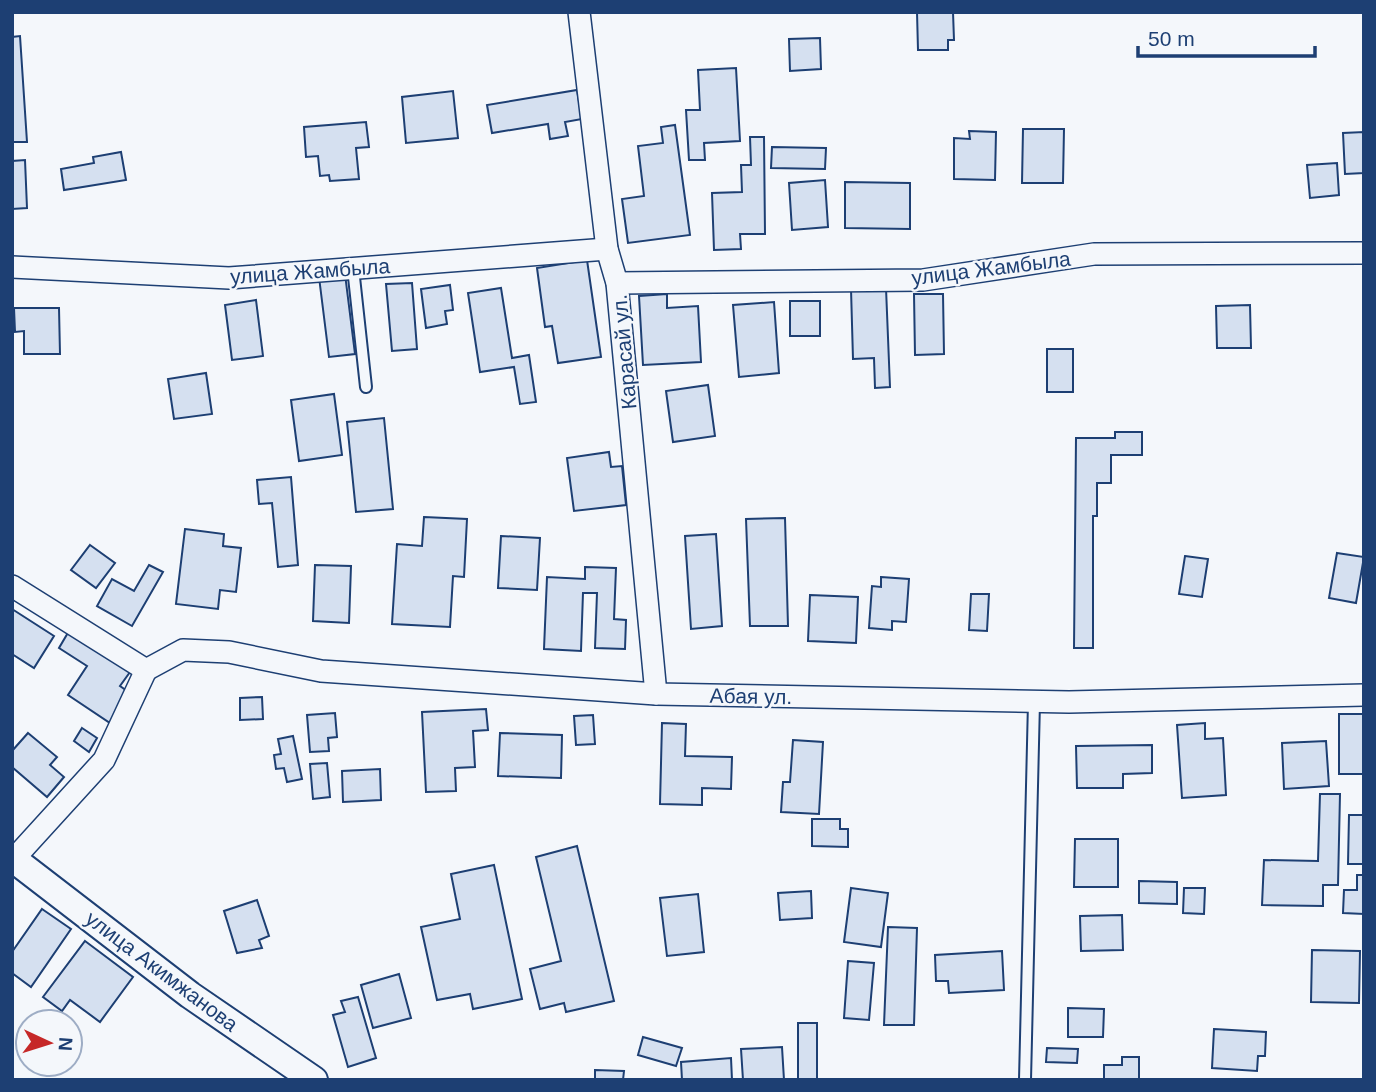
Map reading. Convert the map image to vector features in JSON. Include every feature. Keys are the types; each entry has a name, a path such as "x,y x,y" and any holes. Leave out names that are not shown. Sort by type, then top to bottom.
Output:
{"street":[{"name":"Карасай ул.","path":"579,12 607,249 617,283 656,694"},
{"name":"улица Жамбыла","path":"12,267 229,278 607,249"},
{"name":"улица Жамбыла","path":"617,283 923,280 1094,254 1364,253"},
{"path":"12,586 145,670 104,760 13,859"},
{"name":"Абая ул.","path":"145,670 183,650 229,652 321,671 656,694 1034,702 1364,695"},
{"name":"улица Акимжанова","path":"13,859 190,995 314,1080"}],"lane":[{"path":"353,268 366,387"},
{"path":"1026,1080 1034,702"}],"building":[{"path":"917,12 953,12 954,40 948,40 948,50 918,50"},
{"path":"20,36 27,142 12,142 12,37"},
{"path":"820,38 821,69 790,71 789,39"},
{"path":"736,68 740,141 704,143 705,160 689,160 686,110 700,110 698,70"},
{"path":"577,90 582,119 565,122 568,136 550,139 548,124 492,133 487,105"},
{"path":"453,91 458,138 406,143 402,97"},
{"path":"366,122 369,147 356,148 359,179 330,181 329,175 320,176 318,156 306,157 304,127"},
{"path":"675,125 690,235 628,243 622,199 644,196 638,146 663,143 661,127"},
{"path":"1023,129 1064,129 1063,183 1022,183"},
{"path":"969,131 996,132 995,180 954,179 954,138 970,139"},
{"path":"1364,132 1364,173 1345,174 1343,133"},
{"path":"750,137 764,137 765,234 740,234 741,249 714,250 712,193 742,192 741,165 751,165"},
{"path":"772,147 826,148 825,169 771,168"},
{"path":"121,152 126,180 64,190 61,169 94,163 93,157"},
{"path":"25,160 27,208 12,209 12,161"},
{"path":"1337,163 1339,195 1310,198 1307,165"},
{"path":"825,180 828,227 792,230 789,183"},
{"path":"845,182 910,183 910,229 845,228"},
{"path":"587,260 601,357 558,363 552,326 545,327 537,268"},
{"path":"345,274 355,354 329,357 319,277"},
{"path":"412,283 417,349 392,351 386,284"},
{"path":"450,285 453,310 445,311 447,324 426,328 421,289"},
{"path":"501,288 512,358 529,355 536,402 520,404 514,367 480,372 468,293"},
{"path":"886,288 890,387 875,388 874,358 853,359 851,289"},
{"path":"667,294 667,308 698,306 701,362 643,365 639,296"},
{"path":"914,294 943,294 944,354 915,355"},
{"path":"256,300 263,356 232,360 225,305"},
{"path":"790,301 820,301 820,336 790,336"},
{"path":"774,302 779,373 739,377 733,305"},
{"path":"1250,305 1251,348 1217,348 1216,306"},
{"path":"14,308 59,308 60,354 24,354 24,331 15,332"},
{"path":"1047,349 1073,349 1073,392 1047,392"},
{"path":"206,373 212,414 174,419 168,379"},
{"path":"708,385 715,436 673,442 666,391"},
{"path":"334,394 342,455 299,461 291,400"},
{"path":"384,418 393,509 356,512 347,422"},
{"path":"1115,432 1142,432 1142,455 1111,455 1111,483 1097,483 1097,516 1093,516 1093,648 1074,648 1076,438 1115,438"},
{"path":"609,452 611,467 622,466 626,505 574,511 567,458"},
{"path":"291,477 298,565 278,567 272,503 259,504 257,480"},
{"path":"424,517 467,519 464,577 453,576 450,627 392,624 397,544 422,546"},
{"path":"785,518 788,626 750,626 746,519"},
{"path":"185,529 224,534 223,546 241,548 236,592 220,590 218,609 176,604"},
{"path":"716,534 722,626 691,629 685,536"},
{"path":"501,536 540,538 537,590 498,588"},
{"path":"90,545 115,563 96,588 71,570"},
{"path":"1337,553 1364,557 1356,603 1329,598"},
{"path":"1185,556 1208,559 1202,597 1179,594"},
{"path":"149,565 163,572 132,626 97,606 112,579 134,591"},
{"path":"315,565 351,566 349,623 313,621"},
{"path":"585,567 616,568 614,619 626,620 625,649 595,648 597,593 583,593 581,651 544,649 547,577 585,579"},
{"path":"881,577 909,579 906,622 892,621 892,630 869,628 872,586 881,587"},
{"path":"971,594 989,594 987,631 969,630"},
{"path":"810,595 858,597 856,643 808,641"},
{"path":"12,609 54,636 34,668 12,654"},
{"path":"69,631 130,672 120,686 130,693 110,723 68,695 87,666 59,648"},
{"path":"262,697 263,719 240,720 240,698"},
{"path":"486,709 488,730 473,731 475,767 455,768 456,791 426,792 422,712"},
{"path":"335,713 337,737 328,738 329,751 310,752 307,715"},
{"path":"1339,714 1364,714 1364,774 1339,774"},
{"path":"593,715 595,744 576,745 574,716"},
{"path":"662,723 686,724 685,756 732,757 731,789 702,788 702,805 660,804"},
{"path":"1205,723 1205,739 1223,738 1226,795 1182,798 1177,725"},
{"path":"82,728 97,738 89,752 74,741"},
{"path":"28,733 57,757 50,765 64,777 47,797 12,767 12,751"},
{"path":"500,733 562,735 561,778 498,776"},
{"path":"293,736 302,779 287,782 284,768 276,769 274,755 281,754 278,739"},
{"path":"793,740 823,742 819,814 781,812 783,782 790,782"},
{"path":"1326,741 1329,786 1284,789 1282,743"},
{"path":"1152,745 1152,773 1123,774 1123,788 1077,788 1076,746"},
{"path":"327,763 330,797 313,799 310,764"},
{"path":"380,769 381,800 343,802 342,771"},
{"path":"1320,794 1340,794 1338,885 1323,885 1323,906 1262,905 1264,860 1318,861"},
{"path":"1349,815 1364,815 1364,864 1348,864"},
{"path":"812,819 840,819 840,829 848,829 848,847 812,846"},
{"path":"1075,839 1118,839 1118,887 1074,887"},
{"path":"577,846 614,1001 566,1012 564,1003 540,1009 530,969 561,961 536,857"},
{"path":"494,865 522,999 473,1009 470,994 437,1000 421,927 460,919 451,874"},
{"path":"1357,875 1364,875 1364,914 1343,913 1344,890 1357,890"},
{"path":"1139,881 1177,882 1177,904 1139,903"},
{"path":"851,888 888,893 881,947 844,942"},
{"path":"1184,888 1205,888 1204,914 1183,913"},
{"path":"811,891 812,918 780,920 778,893"},
{"path":"698,894 704,952 667,956 660,898"},
{"path":"257,900 269,936 259,940 262,948 237,953 224,911"},
{"path":"42,909 71,929 31,987 12,973 12,952"},
{"path":"1122,915 1123,950 1081,951 1080,916"},
{"path":"888,927 917,928 914,1025 884,1025"},
{"path":"85,941 133,977 100,1022 70,1000 64,1008 58,1008 43,997"},
{"path":"1312,950 1360,951 1359,1003 1311,1002"},
{"path":"1002,951 1004,990 949,993 948,981 936,981 935,955"},
{"path":"848,961 874,963 869,1020 844,1018"},
{"path":"399,974 411,1018 373,1028 361,985"},
{"path":"358,997 376,1058 348,1067 333,1015 345,1012 341,1001"},
{"path":"1068,1008 1104,1009 1103,1037 1068,1037"},
{"path":"798,1023 817,1023 817,1080 798,1080"},
{"path":"1214,1029 1266,1032 1265,1056 1258,1056 1257,1071 1212,1068"},
{"path":"643,1037 682,1048 676,1066 638,1055"},
{"path":"782,1047 784,1080 743,1080 741,1049"},
{"path":"1047,1048 1078,1049 1077,1063 1046,1062"},
{"path":"1122,1057 1139,1057 1139,1080 1104,1080 1104,1065 1122,1065"},
{"path":"731,1058 732,1080 682,1080 681,1062"},
{"path":"595,1070 624,1071 623,1080 595,1080"}]}
